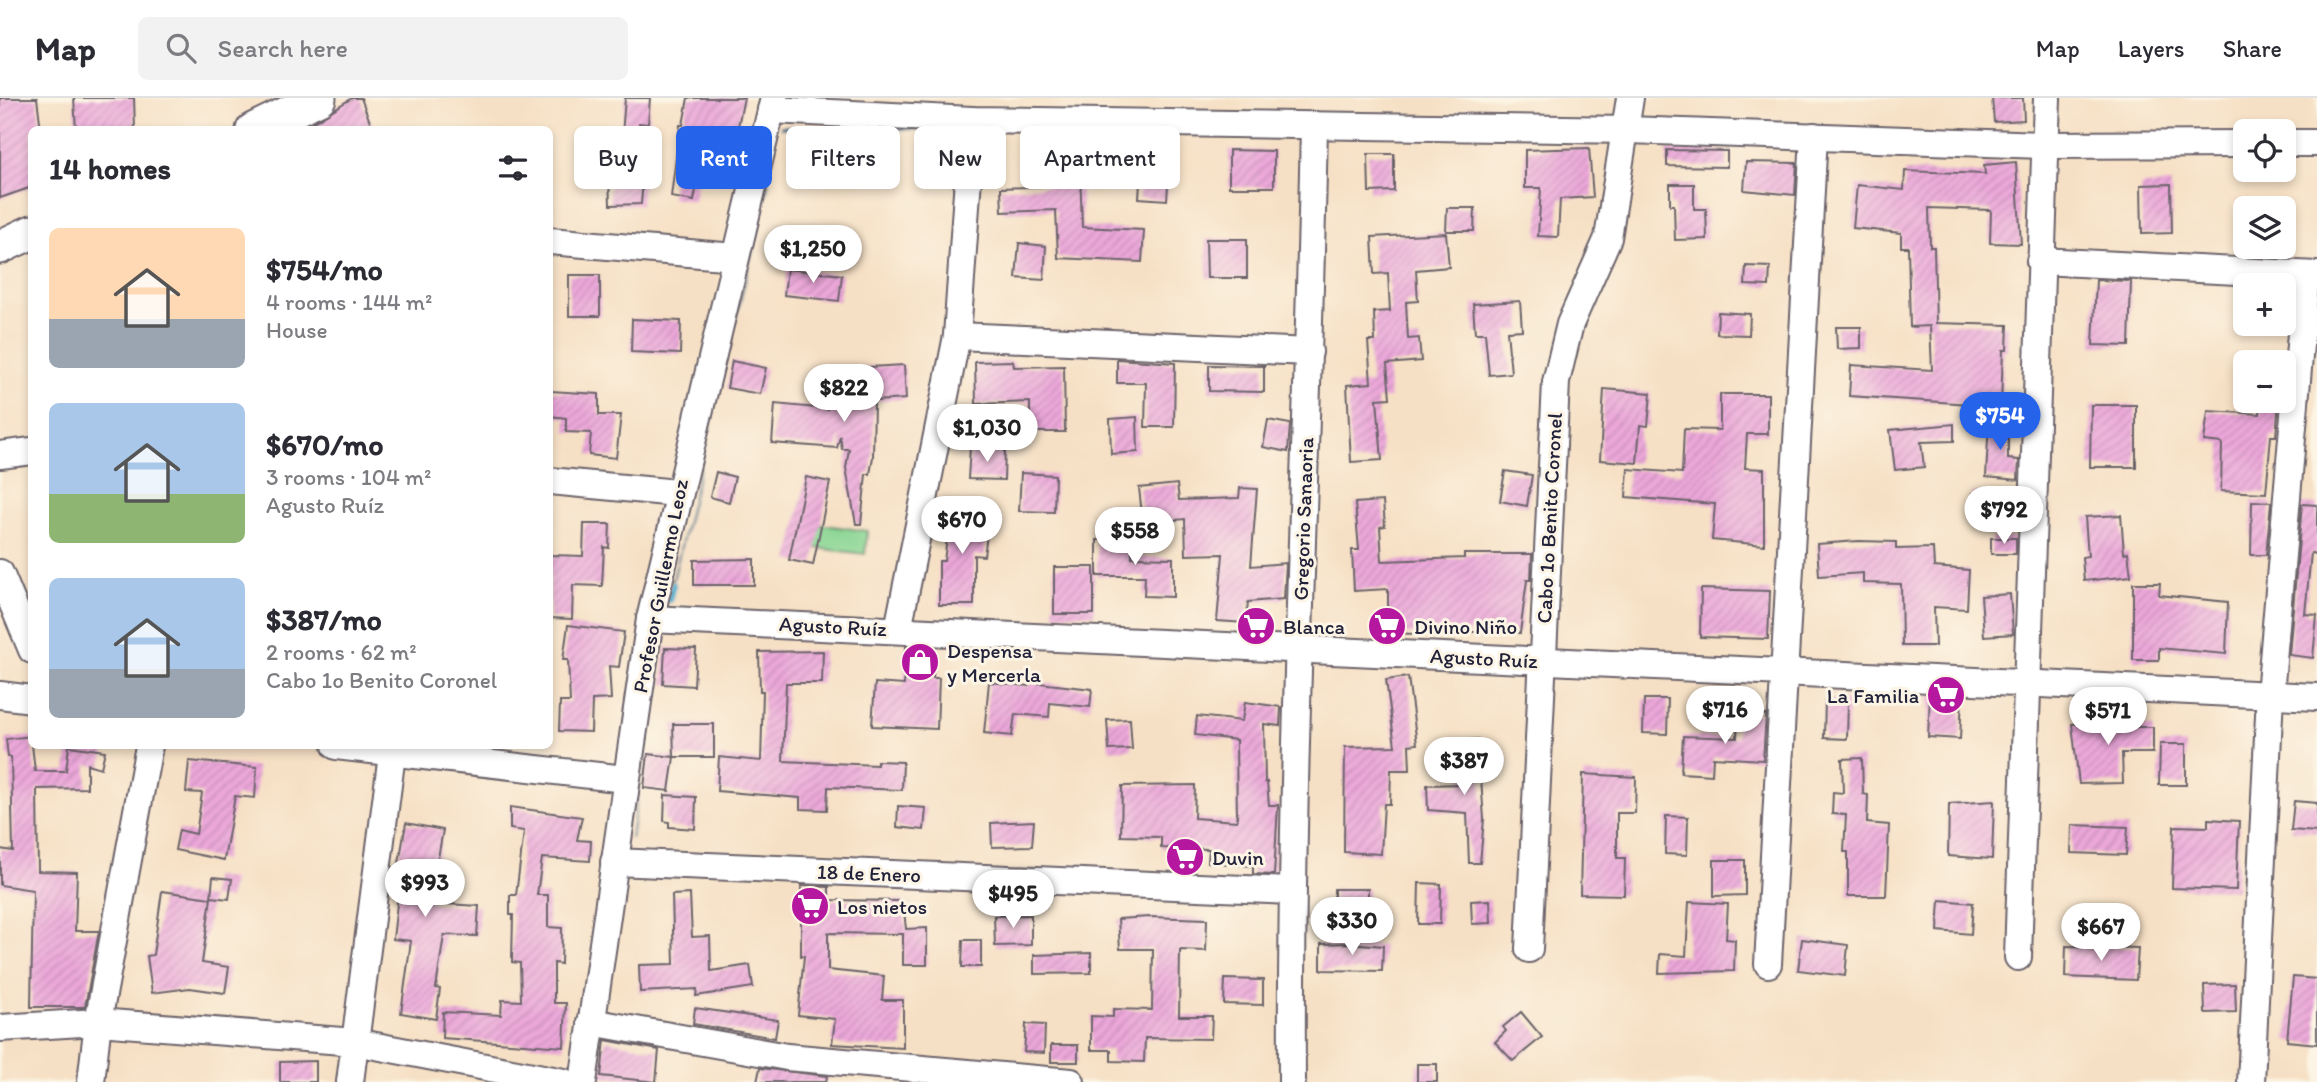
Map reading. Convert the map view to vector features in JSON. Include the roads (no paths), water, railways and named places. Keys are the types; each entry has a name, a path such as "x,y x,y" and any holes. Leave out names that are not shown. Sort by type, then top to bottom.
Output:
{"main road":[{"path":"262,126 319,98"},
{"path":"0,247 28,234"}],"street":[{"name":"Cabo 1o Benito Coronel","path":"1529,949 1556,382 1570,324 1608,238 1628,130 1630,98"},
{"path":"2018,957 2047,98"},
{"path":"772,104 972,120 1628,130 2044,145 2233,144"},
{"name":"Profesor Guillermo Leoz","path":"583,1082 650,618 677,493 772,104"},
{"path":"898,629 957,336 972,120"},
{"name":"Gregorio Sanaoria","path":"1292,1082 1291,891 1314,125"},
{"path":"1768,964 1814,136"},
{"path":"2296,143 2317,143"},
{"path":"553,241 735,257"},
{"path":"2040,261 2312,275 2270,695 2251,1082"},
{"path":"957,336 1309,352"},
{"path":"0,456 28,452"},
{"path":"553,481 677,493"},
{"path":"0,573 28,640"},
{"name":"Agusto Ruíz","path":"650,618 2317,697"},
{"path":"0,695 28,698"},
{"path":"90,1082 98,1022 148,749"},
{"path":"350,1082 393,750 625,779"},
{"name":"18 de Enero","path":"614,862 1291,891"},
{"path":"0,1028 98,1022 355,1042 564,1082"},
{"path":"591,1022 788,1057 1071,1082"}],"water":[{"path":"766,189 767,189 668,601"},
{"path":"658,641 661,642 631,839"}],"waterway":[{"path":"669,600 673,585"}],"place":[{"name":"Blanca","path":"1256,626"},
{"name":"Divino Niño","path":"1387,626"},
{"name":"Despensa y Mercerla","path":"920,662"},
{"name":"La Familia","path":"1946,695"},
{"name":"Duvin","path":"1185,857"},
{"name":"Los nietos","path":"810,906"}]}
